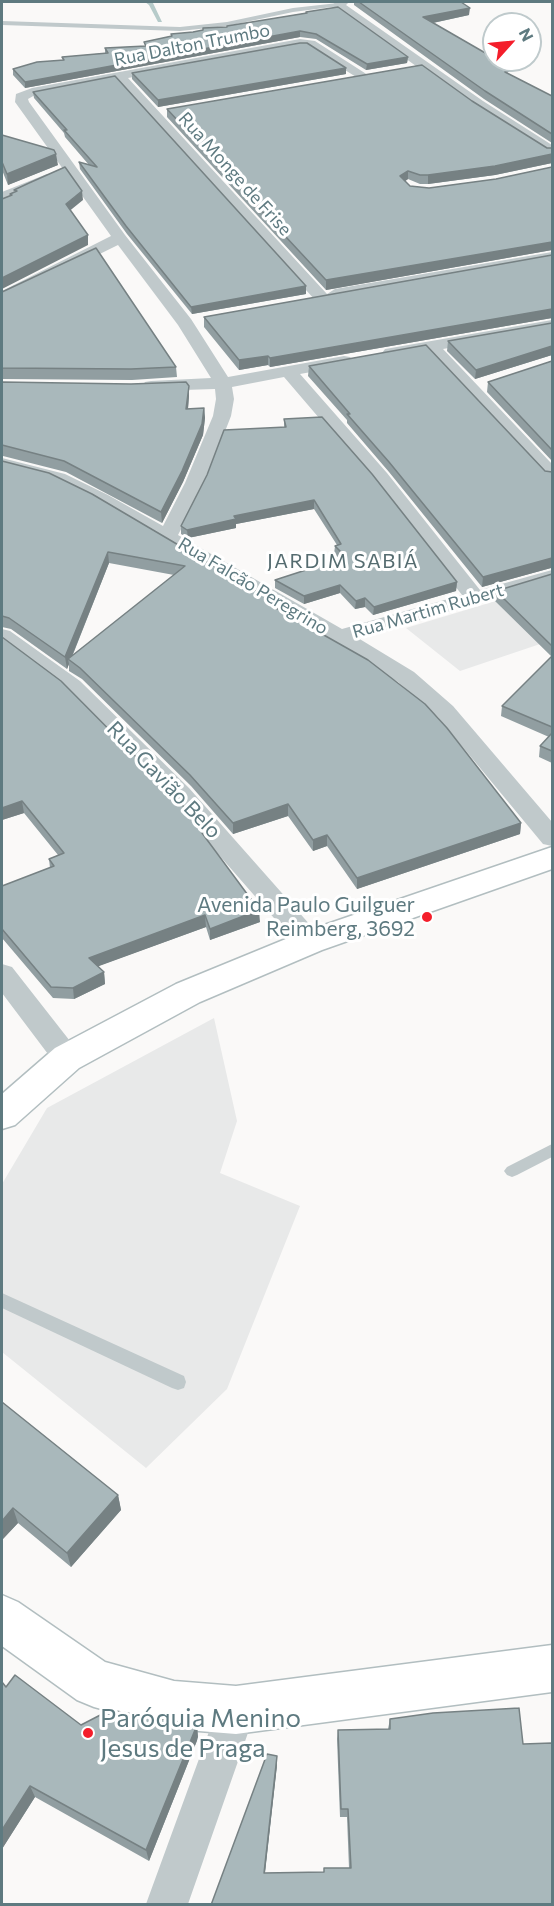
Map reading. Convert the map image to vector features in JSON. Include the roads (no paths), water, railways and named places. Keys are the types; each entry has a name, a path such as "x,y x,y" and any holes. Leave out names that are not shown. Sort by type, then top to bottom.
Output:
{"main road":[{"path":"2,1116 67,1058 188,993 310,942 552,858"},
{"path":"2,1618 94,1683 174,1705 236,1710 552,1670"}],"street":[{"path":"341,3 423,66 552,151"},
{"name":"Rua Dalton Trumbo","path":"69,168 21,99 24,94 206,59 306,43 364,77"},
{"path":"402,70 423,66"},
{"path":"348,80 382,74"},
{"name":"Rua Monge de Frise","path":"120,77 321,297"},
{"path":"154,114 175,111"},
{"path":"2,197 69,168 185,323 223,383"},
{"path":"2,297 120,238"},
{"path":"298,301 552,257"},
{"path":"185,323 208,319"},
{"path":"132,387 223,383 552,325"},
{"path":"430,346 548,465"},
{"path":"288,371 380,477 475,597"},
{"name":"Rua Falcão Peregrino","path":"223,383 225,399 222,416 195,483 168,536 406,677 445,711 552,838"},
{"path":"471,389 490,383"},
{"path":"2,464 57,478 168,536"},
{"name":"Rua Martim Rubert","path":"338,637 552,576"},
{"name":"Rua Gavião Belo","path":"2,636 72,686 120,733 187,802 310,942"},
{"path":"2,974 67,1058"},
{"path":"167,1905 236,1710"}],"lane":[{"path":"2,23 180,28 227,24 293,10 341,3"},
{"path":"512,1171 552,1150"},
{"path":"2,1300 177,1382"}],"waterway":[{"path":"147,2 151,4 160,21"}],"place":[{"name":"Avenida Paulo Guilguer Reimberg, 3692","path":"427,917"},
{"name":"Paróquia Menino Jesus de Praga","path":"88,1733"}],"district":[{"name":"JARDIM SABIÁ","path":"343,561"}]}
